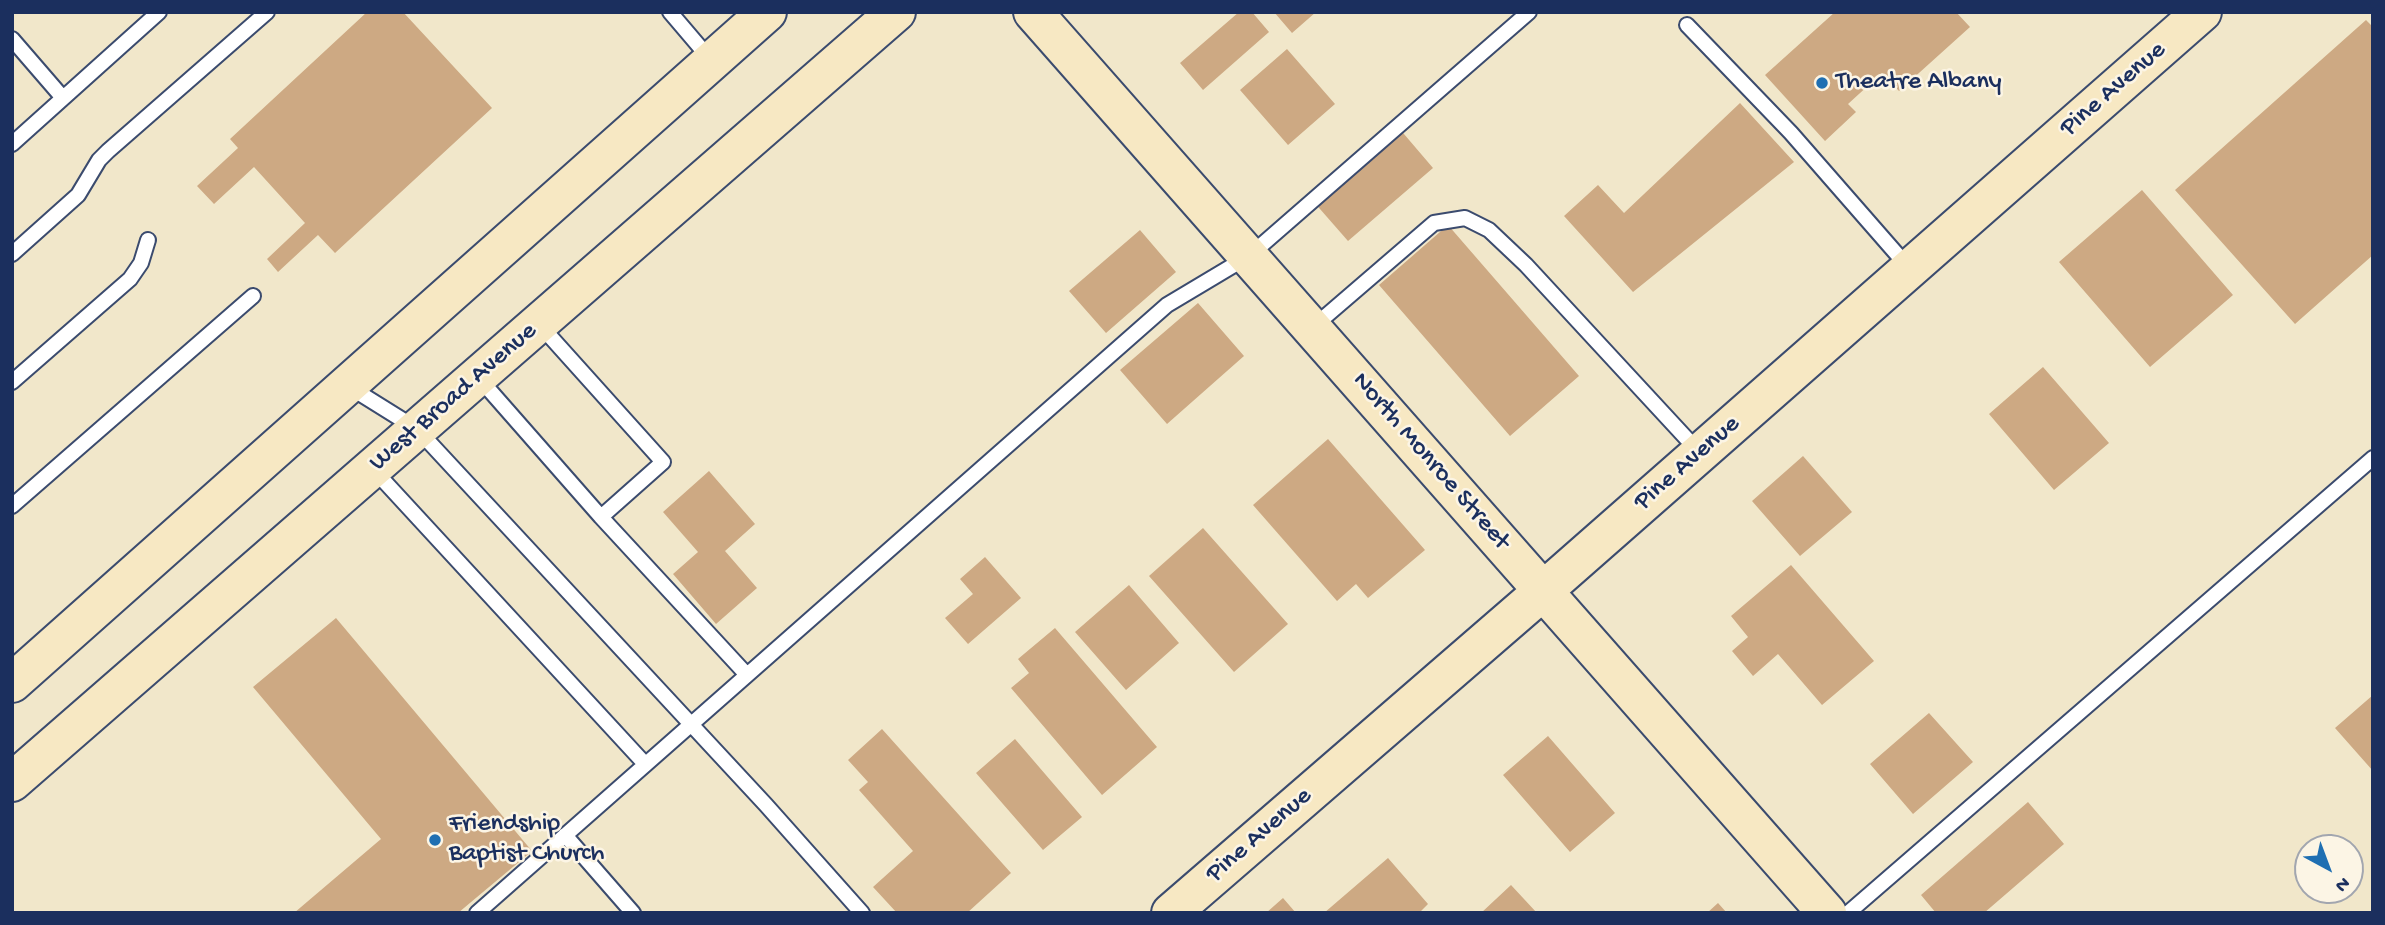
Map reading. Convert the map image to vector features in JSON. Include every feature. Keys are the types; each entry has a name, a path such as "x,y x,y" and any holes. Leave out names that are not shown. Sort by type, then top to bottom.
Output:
{"main road":[{"path":"17,671 347,386 767,12"},
{"name":"West Broad Avenue","path":"12,782 896,12"},
{"name":"North Monroe Street","path":"1033,12 1827,913"},
{"name":"Pine Avenue","path":"1171,913 1543,592 2197,14"}],"lane":[{"path":"12,144 159,12"},
{"path":"12,254 68,205 108,151 267,12"},
{"path":"670,12 712,60"},
{"path":"477,913 1167,305 1249,256 1529,12"},
{"path":"1687,25 1791,133 1910,269"},
{"path":"12,39 63,98"},
{"path":"1312,328 1434,223 1465,218 1489,230 1526,265 1700,453"},
{"path":"12,382 131,279 141,262 148,240"},
{"path":"12,506 253,296"},
{"path":"538,324 663,462 601,516"},
{"path":"478,376 601,516 747,675"},
{"path":"347,386 417,429 862,913"},
{"path":"1849,913 2373,458"},
{"path":"373,469 645,764"},
{"path":"565,835 633,913"}],"building":[{"path":"367,12 403,12 492,108 335,253 318,235 278,272 267,259 305,223 254,167 214,204 197,186 238,148 230,139"},
{"path":"1239,12 1252,12 1269,32 1203,90 1180,63"},
{"path":"1274,12 1316,12 1292,33"},
{"name":"Theatre Albany","path":"1835,12 1956,12 1970,27 1899,91 1882,73 1848,104 1856,112 1825,141 1765,75"},
{"path":"2366,20 2373,27 2373,255 2295,324 2175,190"},
{"path":"1287,49 1335,104 1288,145 1240,90"},
{"path":"1740,103 1794,162 1633,292 1564,216 1598,185 1624,213"},
{"path":"1398,127 1433,168 1348,241 1313,201"},
{"path":"2142,190 2233,295 2150,367 2059,262"},
{"path":"1448,225 1579,376 1510,436 1379,285"},
{"path":"1140,230 1176,272 1106,333 1069,291"},
{"path":"1198,303 1244,356 1167,424 1120,370"},
{"path":"2043,367 2109,443 2054,490 1989,414"},
{"path":"1328,439 1425,550 1368,598 1356,584 1337,601 1253,505"},
{"path":"1803,456 1852,512 1800,556 1752,501"},
{"path":"709,471 755,524 725,551 757,588 716,624 673,574 698,552 663,512"},
{"path":"1203,528 1288,624 1234,672 1149,576"},
{"path":"985,557 1021,598 968,644 945,618 973,594 960,579"},
{"path":"1791,565 1874,661 1822,705 1778,654 1753,676 1732,651 1748,637 1731,616"},
{"path":"1129,585 1179,643 1126,690 1075,632"},
{"path":"336,618 532,851 458,913 294,913 381,839 253,687"},
{"path":"1055,628 1157,747 1102,795 1011,688 1029,673 1018,659"},
{"path":"2373,695 2373,771 2335,728"},
{"path":"1929,713 1973,762 1913,814 1870,764"},
{"path":"882,729 1011,873 967,913 897,913 873,887 913,851 859,790 868,782 848,760"},
{"path":"1548,736 1615,813 1570,852 1503,775"},
{"path":"1015,739 1082,817 1043,850 976,773"},
{"path":"2028,802 2064,844 1984,913 1936,913 1921,895"},
{"path":"1388,858 1428,904 1419,913 1324,913"},
{"path":"1511,885 1537,913 1481,913"},
{"path":"1283,898 1296,913 1266,913"},
{"path":"1718,903 1727,913 1707,913"}],"place":[{"name":"Theatre Albany","path":"1822,83"},
{"name":"Friendship Baptist Church","path":"435,840"}]}
